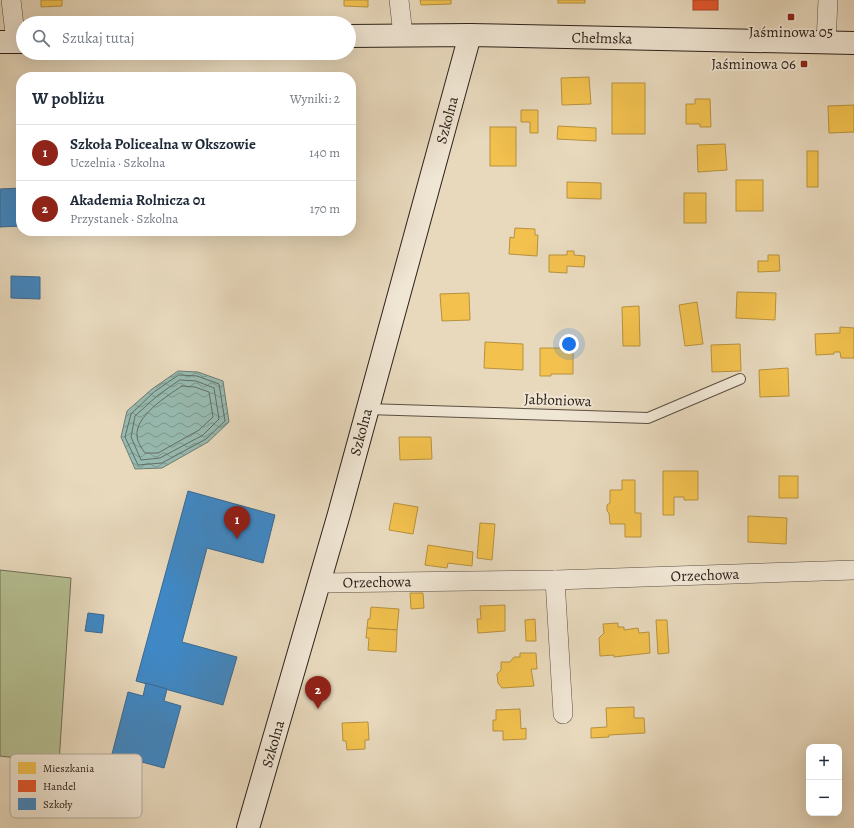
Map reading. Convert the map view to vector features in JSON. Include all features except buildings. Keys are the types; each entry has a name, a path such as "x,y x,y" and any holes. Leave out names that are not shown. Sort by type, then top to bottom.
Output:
{"street":[{"path":"11,0 13,42"},
{"path":"399,0 403,35"},
{"path":"826,43 828,0"},
{"name":"Chełmska","path":"356,36 470,35 854,43"},
{"name":"Szkolna","path":"248,828 320,583 470,35"},
{"name":"Orzechowa","path":"320,583 555,580 854,570"},
{"path":"555,580 563,714"}],"lane":[{"name":"Jabłoniowa","path":"367,409 648,418 740,379"}],"green space":[{"path":"0,570 71,578 60,754 10,754 10,757 0,756"}],"water":[{"path":"178,371 198,372 223,381 229,422 208,442 162,468 135,469 121,437 127,411 152,389"}],"place":[{"name":"Jaśminowa 05","path":"791,17"},
{"name":"Jaśminowa 06","path":"804,64"},
{"name":"Szkoła Policealna w Okszowie","path":"237,539"},
{"name":"Akademia Rolnicza 01","path":"318,709"}]}
